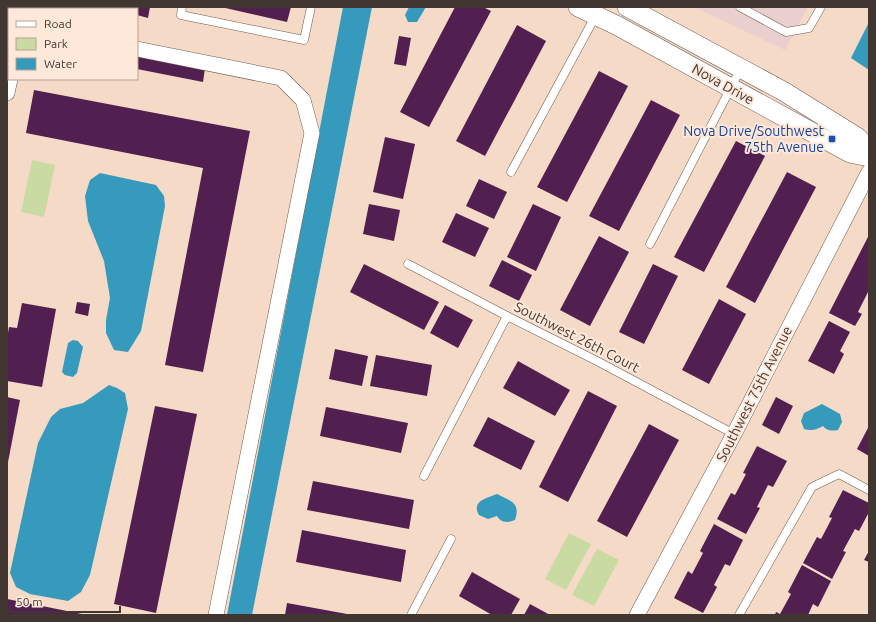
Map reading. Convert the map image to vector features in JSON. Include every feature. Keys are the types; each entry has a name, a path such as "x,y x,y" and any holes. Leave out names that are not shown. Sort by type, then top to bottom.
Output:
{"street":[{"name":"Nova Drive","path":"578,7 598,11 616,25 850,153 869,157"},
{"name":"Nova Drive","path":"627,7 784,91 857,137 869,150"},
{"path":"138,49 281,78 303,100 312,133 216,615"},
{"path":"7,93 10,80"},
{"name":"Southwest 75th Avenue","path":"642,613 869,172"}],"lane":[{"path":"182,7 181,15 304,40 311,7"},
{"path":"740,7 786,32 809,28 821,7"},
{"path":"511,172 598,11"},
{"path":"650,244 741,68"},
{"name":"Southwest 26th Court","path":"408,264 597,361 734,434"},
{"path":"424,476 507,316"},
{"path":"740,615 812,487 839,474 869,490"},
{"path":"411,615 450,539"}],"shaded area":[{"path":"694,7 808,7 785,50"}],"green space":[{"path":"32,160 55,165 44,217 21,212"},
{"path":"569,533 591,544 566,590 545,579"},
{"path":"597,549 619,560 594,606 572,595"}],"water":[{"path":"343,7 372,7 252,615 227,615"},
{"path":"409,7 426,7 417,22 408,22 405,15"},
{"path":"869,22 869,70 851,58"},
{"path":"100,173 156,185 164,196 165,206 141,331 128,352 114,350 106,333 106,320 110,298 104,261 88,221 85,196 90,180"},
{"path":"73,340 78,341 83,347 77,373 73,377 65,375 62,372 68,343"},
{"path":"109,385 125,393 128,409 90,575 81,592 68,601 30,594 16,587 10,573 38,443 51,417 60,409 83,403"},
{"path":"822,404 840,414 842,422 838,430 829,430 823,426 814,430 804,429 801,421 804,413"},
{"path":"497,494 513,503 517,509 515,520 505,522 497,516 488,519 479,515 477,506 479,503"}],"building":[{"path":"101,7 150,7 148,18 138,15 138,8"},
{"path":"221,7 291,7 287,22"},
{"path":"455,7 483,7 491,11 429,127 400,112"},
{"path":"517,25 546,41 485,156 456,141"},
{"path":"399,36 411,38 406,66 394,64"},
{"path":"138,55 205,68 203,82 138,69"},
{"path":"599,71 628,86 567,202 537,187"},
{"path":"34,90 250,131 203,372 165,365 203,168 26,133"},
{"path":"651,100 680,115 619,231 589,216"},
{"path":"385,137 415,144 403,199 373,192"},
{"path":"736,141 765,156 704,272 674,257"},
{"path":"787,172 816,187 755,303 726,287"},
{"path":"479,179 507,192 494,219 466,206"},
{"path":"369,204 400,210 394,241 363,234"},
{"path":"533,204 561,217 536,271 507,257"},
{"path":"456,213 489,228 475,257 442,242"},
{"path":"869,235 869,290 858,312 862,314 855,326 829,313"},
{"path":"599,236 629,252 590,326 560,310"},
{"path":"502,260 532,275 519,301 489,286"},
{"path":"364,264 439,302 424,330 350,292"},
{"path":"653,264 678,276 644,344 619,332"},
{"path":"719,299 746,314 709,384 682,370"},
{"path":"77,302 90,304 88,316 75,313"},
{"path":"22,303 56,309 42,387 7,381 7,339 9,327 17,328"},
{"path":"445,305 473,320 458,348 430,333"},
{"path":"829,321 850,332 840,351 844,354 834,374 808,361"},
{"path":"335,349 368,356 362,386 329,379"},
{"path":"376,355 432,365 427,396 370,386"},
{"path":"518,361 570,390 555,416 503,388"},
{"path":"588,391 617,406 568,502 539,487"},
{"path":"7,397 20,400 8,462 7,461"},
{"path":"776,397 793,406 779,434 762,425"},
{"path":"155,406 197,414 156,613 114,604"},
{"path":"326,407 408,423 401,453 320,436"},
{"path":"488,417 535,441 521,470 473,446"},
{"path":"649,424 679,440 627,537 597,521"},
{"path":"869,426 869,456 857,449"},
{"path":"757,446 787,461 773,487 768,485 757,507 760,508 746,534 717,519 731,493 735,495 746,474 743,473"},
{"path":"313,481 414,500 409,529 307,510"},
{"path":"843,490 869,503 869,512 859,531 855,529 843,551 846,552 832,579 803,563 817,537 821,539 832,518 829,517"},
{"path":"714,524 743,540 730,566 725,564 714,585 717,587 703,613 674,598 688,571 692,574 703,553 700,551"},
{"path":"302,530 406,550 401,582 296,562"},
{"path":"869,551 869,562 864,560"},
{"path":"802,565 831,581 818,607 813,604 808,615 775,615 776,612 780,614 791,594 788,592"},
{"path":"472,572 520,599 511,615 492,615 459,596"},
{"path":"7,599 82,614 82,615 7,615"},
{"path":"287,603 347,614 347,615 285,615"},
{"path":"530,604 550,615 524,615"}],"place":[{"name":"Nova Drive/Southwest 75th Avenue","path":"832,139"}]}
